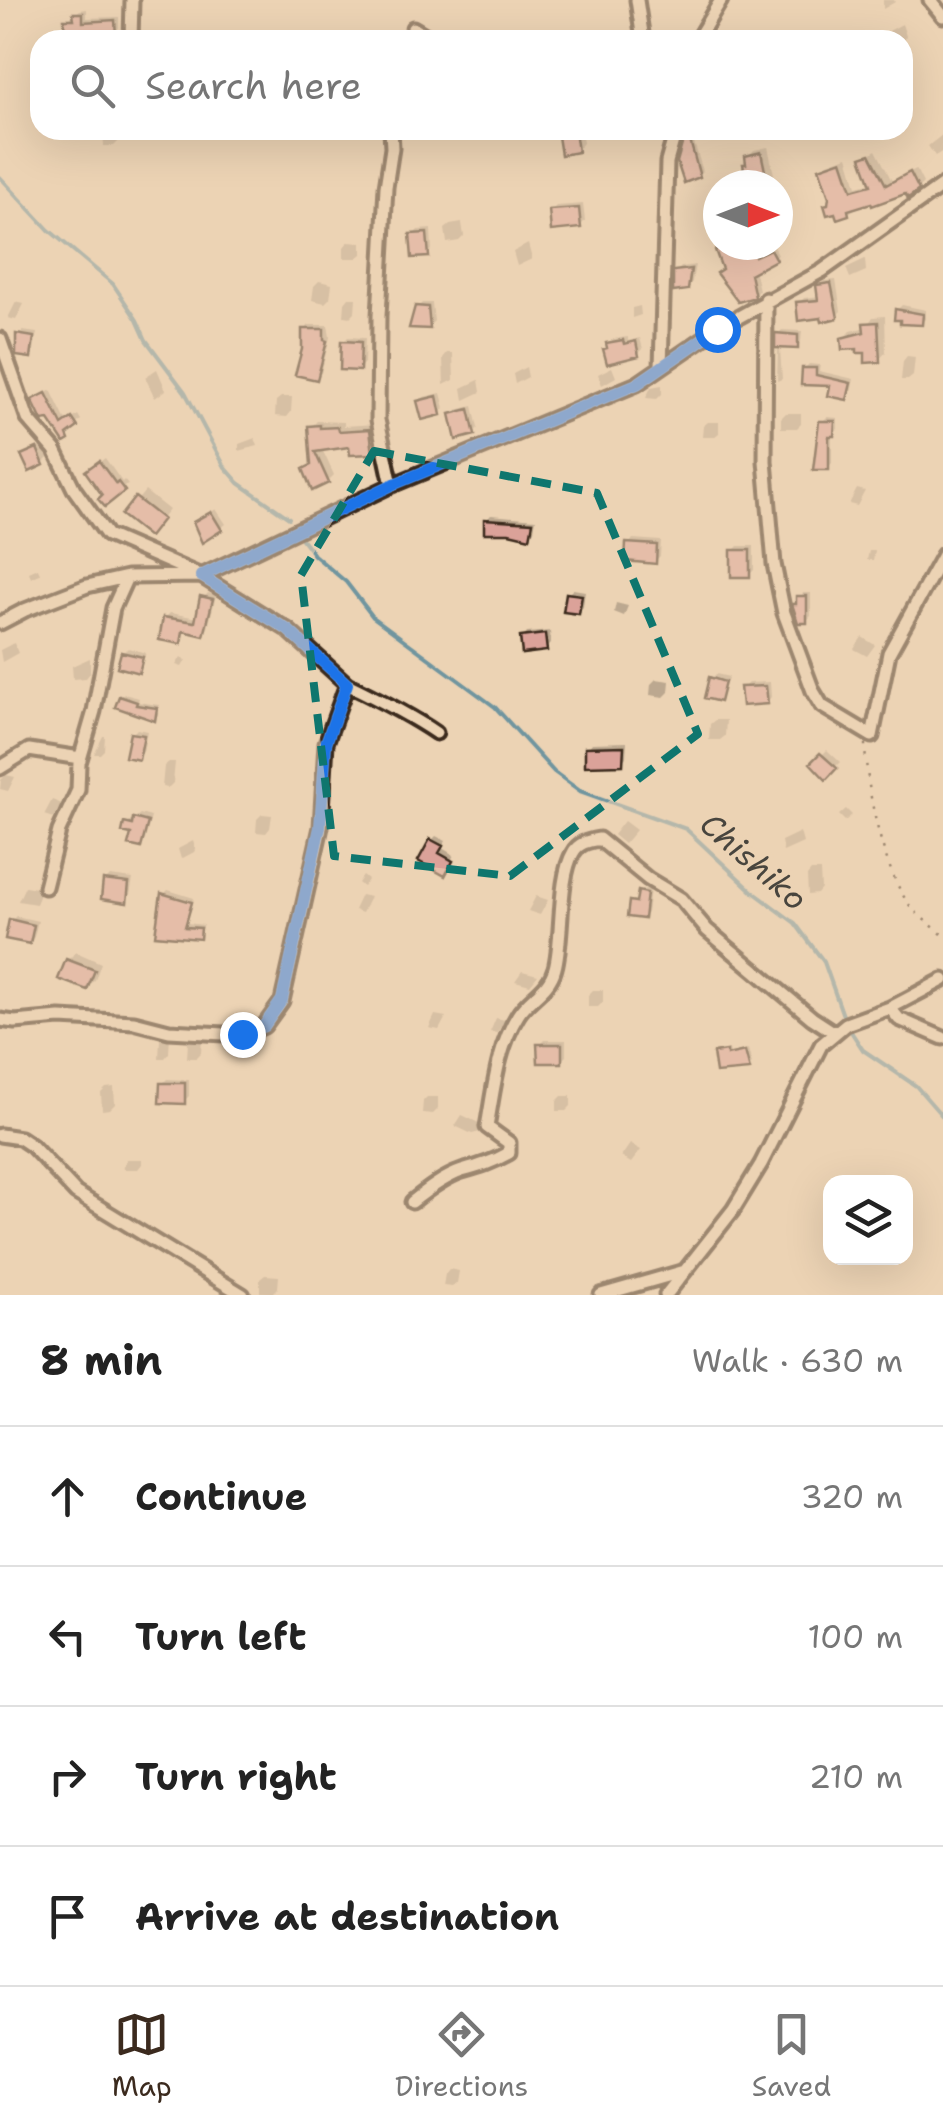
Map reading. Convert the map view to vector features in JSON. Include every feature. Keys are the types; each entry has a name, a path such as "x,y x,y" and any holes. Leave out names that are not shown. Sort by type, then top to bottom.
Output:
{"street":[{"path":"131,30 132,0"},
{"path":"637,0 641,30"},
{"path":"704,30 721,0"},
{"path":"930,0 943,16"},
{"path":"391,140 379,316 378,420 392,485"},
{"path":"661,367 667,162 673,140"},
{"path":"0,622 87,586 127,578 201,576 392,485 637,384 766,300 822,271 943,185"},
{"path":"766,300 765,460 774,564 784,613 822,706 872,736 888,653 943,555"},
{"path":"0,339 28,419 55,450 74,489 107,535 201,576 288,630 347,684 436,734"},
{"path":"45,887 60,832 78,790 80,758 94,711 113,608 127,578"},
{"path":"0,1020 134,1022 169,1031 242,1034 264,1026 282,1000 320,827 326,743 347,684"},
{"path":"0,768 29,750 80,758"},
{"path":"412,1202 460,1171 484,1167 509,1153 508,1143 486,1127 500,1056 518,1014 546,988 556,967 562,901 572,854 586,841 599,839 648,879 672,893 707,930 834,1033"},
{"path":"666,1295 733,1210 761,1164 821,1045 846,1024 890,1008 943,980"},
{"path":"890,1008 900,1019 943,1038"},
{"path":"0,1135 20,1138 76,1193 243,1295"},
{"path":"601,1295 685,1270"}],"path":[{"path":"872,736 864,736 870,797 885,849 908,903 943,935"}],"highlighted area":[{"path":"374,451 597,493 698,734 510,876 334,856 301,575"}],"building":[{"path":"73,13 83,13 83,22 115,20 116,30 65,30 64,19 74,19"},
{"path":"559,140 576,140 578,152 561,155"},
{"path":"683,140 690,140 700,177 684,183 677,162"},
{"path":"761,152 765,170 744,170 745,156"},
{"path":"870,154 886,185 910,172 919,190 908,198 905,194 848,210 849,215 837,219 835,213 827,215 824,205 829,197 819,168 842,160 852,190 871,185 861,157"},
{"path":"579,208 581,228 551,231 549,210"},
{"path":"427,233 429,257 412,258 410,234"},
{"path":"719,260 776,260 750,274 755,297 738,302 716,273 722,269"},
{"path":"691,269 688,290 673,292 673,271"},
{"path":"831,283 838,318 798,321 796,302 818,300 816,285"},
{"path":"415,306 428,307 430,329 409,328"},
{"path":"895,309 923,314 922,325 900,324 900,320 894,320"},
{"path":"878,322 880,362 865,363 865,353 857,353 857,349 842,350 841,338 864,332 863,323"},
{"path":"302,329 324,329 327,341 317,380 295,375 302,349"},
{"path":"775,333 798,335 798,349 775,348"},
{"path":"16,334 34,337 31,358 16,356"},
{"path":"623,340 624,344 636,341 639,356 607,364 603,349 607,348 606,343"},
{"path":"341,341 361,342 360,371 340,370"},
{"path":"802,368 816,368 816,375 851,383 847,400 828,396 830,386 801,385"},
{"path":"46,393 62,425 72,418 78,427 67,435 69,440 64,443 49,420 42,421 32,400"},
{"path":"437,396 441,415 422,420 417,401"},
{"path":"469,409 475,435 456,440 450,414"},
{"path":"819,421 835,421 834,436 829,436 829,470 813,470"},
{"path":"308,426 338,427 339,431 370,429 373,454 350,455 349,447 315,452 329,483 312,491 303,469 311,465"},
{"path":"37,448 44,465 29,472 21,455"},
{"path":"99,461 125,491 105,507 98,499 102,495 85,471"},
{"path":"135,497 163,519 149,537 121,515"},
{"path":"211,512 222,530 202,543 193,522"},
{"path":"484,519 533,522 530,538 484,533"},
{"path":"626,543 657,545 656,564 625,561"},
{"path":"731,550 750,550 750,577 731,577"},
{"path":"566,593 582,595 579,614 563,612"},
{"path":"200,596 213,599 204,636 183,631 181,644 159,640 163,617 195,622"},
{"path":"796,596 807,596 807,623 798,623 792,604 796,604"},
{"path":"545,634 547,651 522,654 520,637"},
{"path":"121,652 143,657 139,673 117,667"},
{"path":"709,677 725,682 720,702 704,698"},
{"path":"766,686 768,704 742,706 740,687"},
{"path":"119,696 137,702 136,705 157,708 155,721 115,707"},
{"path":"130,733 144,735 139,760 125,757"},
{"path":"624,746 623,765 585,766 585,747"},
{"path":"820,753 837,768 826,780 810,763"},
{"path":"133,818 148,822 141,848 128,845 131,834 122,832 124,823 132,825"},
{"path":"430,839 443,846 439,853 453,861 445,876 418,861"},
{"path":"103,880 129,883 127,903 101,899"},
{"path":"638,891 647,893 644,919 627,917 629,901 636,902"},
{"path":"161,893 192,902 185,927 201,928 200,939 155,935"},
{"path":"9,919 34,925 30,944 5,939"},
{"path":"66,959 95,970 87,990 58,979"},
{"path":"537,1044 562,1044 562,1063 538,1063"},
{"path":"727,1051 727,1055 745,1051 750,1070 716,1073 713,1053"},
{"path":"160,1083 185,1083 185,1104 159,1103"}],"waterway":[{"name":"Chishiko","path":"0,177 49,230 113,284 146,340 185,392 225,467 239,483 289,518"},
{"name":"Chishiko","path":"302,539 314,555 346,582 373,617 495,707 554,772 580,791 686,829 752,891 795,923 824,962 846,1024 863,1050 916,1086 943,1117"}],"route":[{"path":"242,1034 264,1026 282,1000 320,827 326,743 347,684 288,630 201,576 392,485 637,384 717,329"}]}
